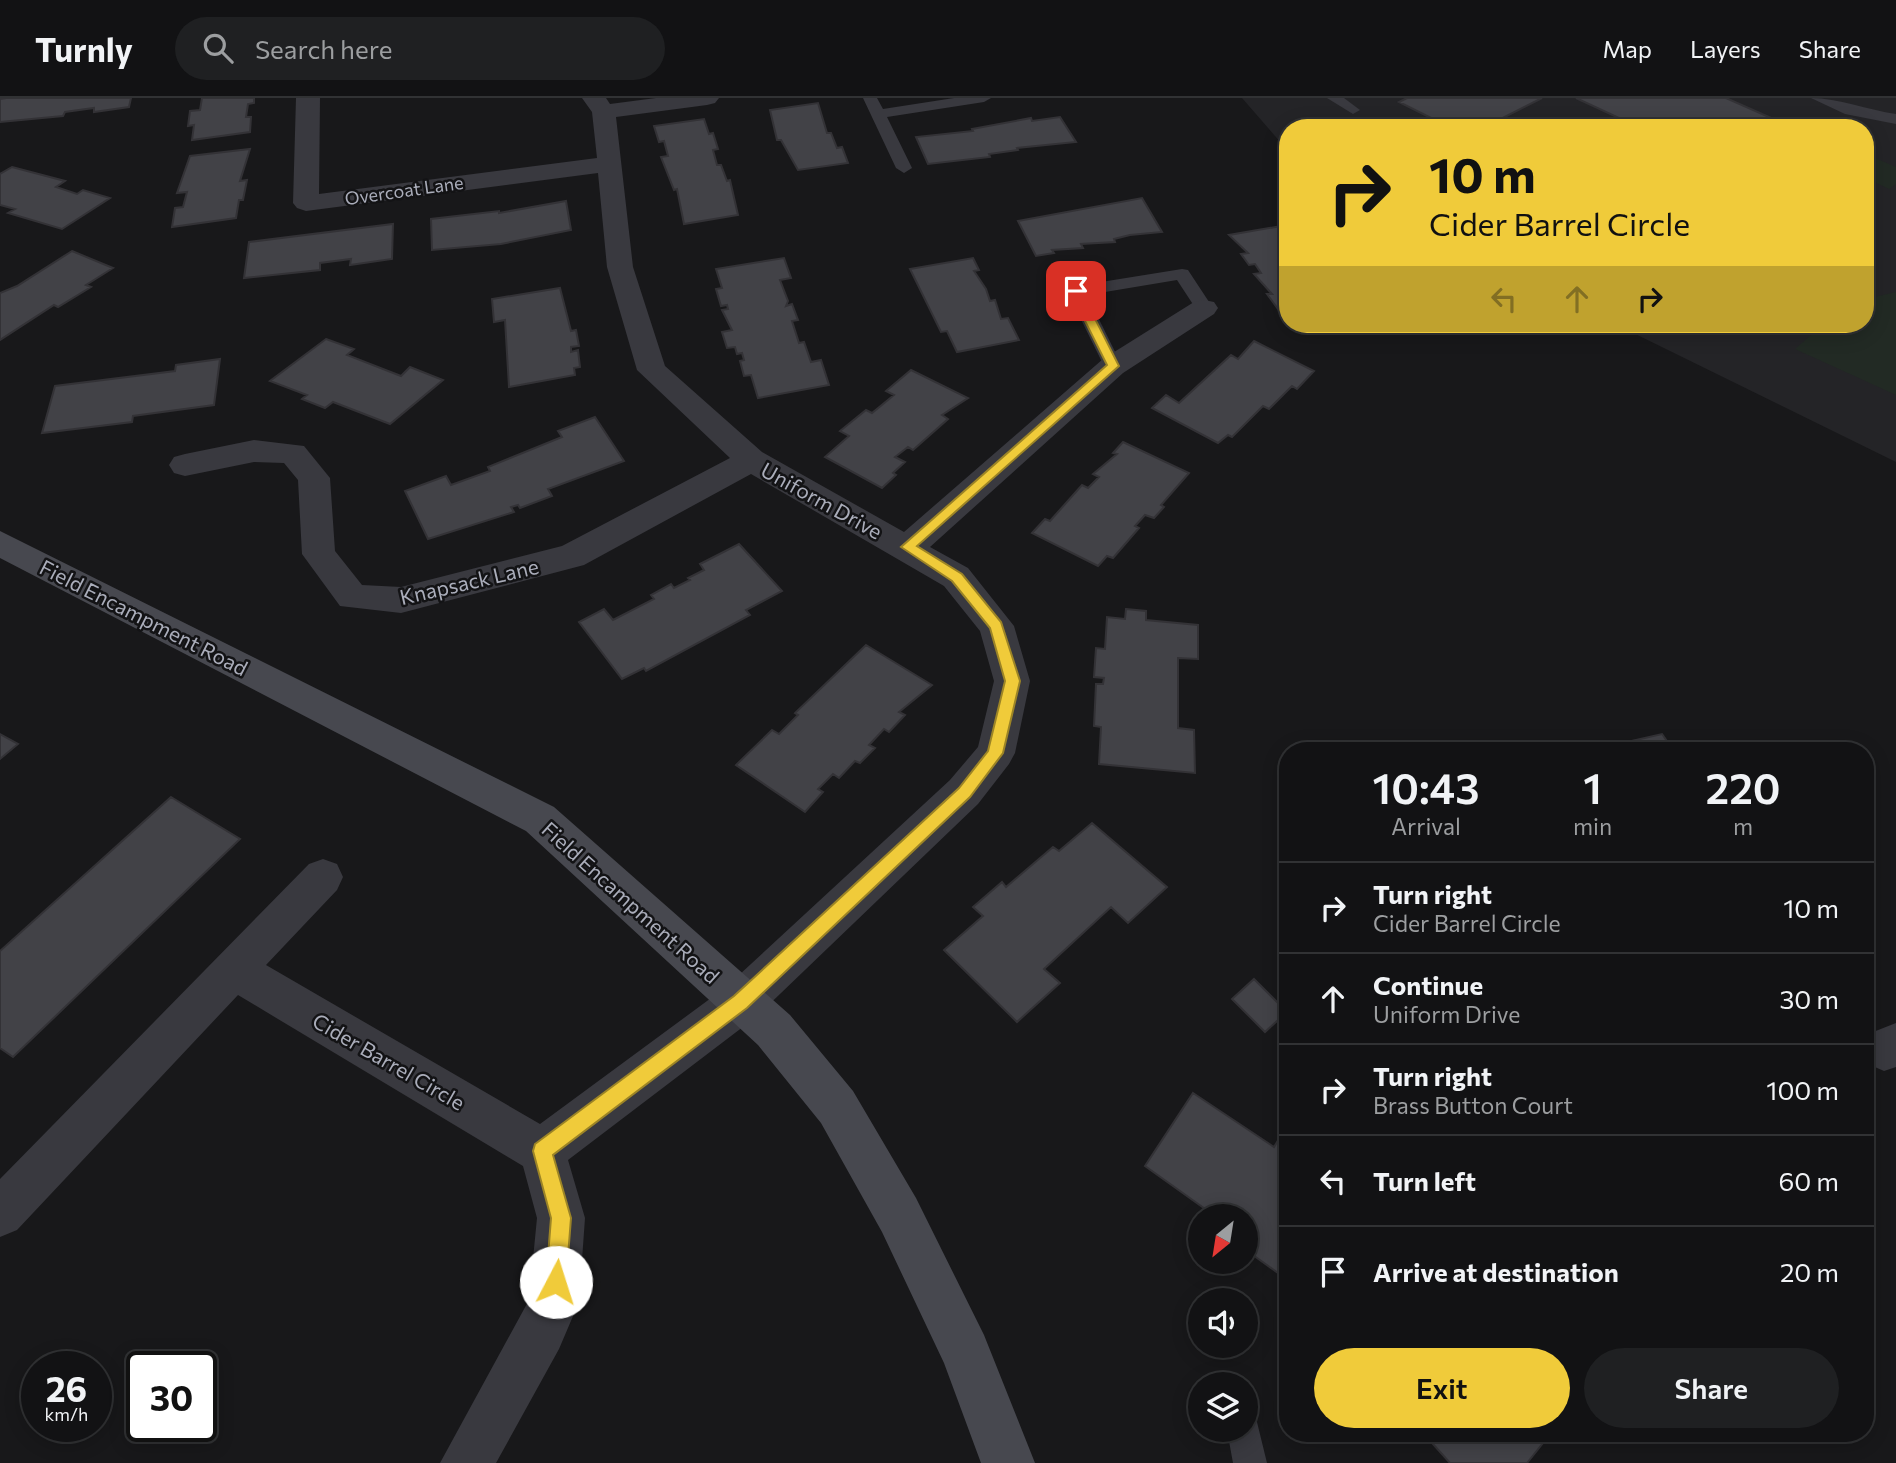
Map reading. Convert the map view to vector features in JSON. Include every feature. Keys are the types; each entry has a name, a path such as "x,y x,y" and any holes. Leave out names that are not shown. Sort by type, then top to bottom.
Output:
{"street":[{"name":"Overcoat Lane","path":"308,98 306,203 607,163"},
{"path":"599,105 707,98"},
{"name":"Uniform Drive","path":"599,105 620,267 652,370 751,460 957,577 996,626 1012,681 996,753 964,792 741,1002"},
{"path":"908,547 1113,366 1204,308"},
{"name":"Knapsack Lane","path":"185,465 254,451 293,453 314,478 319,554 352,597 401,600 572,556 751,460"},
{"name":"Field Encampment Road","path":"0,543 540,820 775,1030 837,1107 899,1215 966,1353 1008,1463"},
{"path":"0,1213 323,877"},
{"name":"Cider Barrel Circle","path":"235,970 542,1151"},
{"path":"467,1463 541,1331 554,1302 561,1218 542,1151 741,1002"}],"lane":[{"path":"870,98 904,169"},
{"path":"877,114 984,98"},
{"path":"1334,98 1353,110"},
{"path":"1818,98 1850,111 1896,119"},
{"path":"1113,366 1076,291 1182,274 1204,308"},
{"path":"1246,1442 1250,1463"}],"shaded area":[{"path":"1242,98 1896,98 1896,462 1633,333 1874,333 1874,119 1279,119 1279,141"},
{"path":"1874,157 1896,167 1896,184 1889,189 1874,182"},
{"path":"1896,292 1896,395 1795,349 1814,333 1874,333 1874,297"}],"building":[{"path":"131,98 129,107 94,112 94,108 65,112 63,116 0,122 0,99"},
{"path":"202,98 254,98 254,103 248,104 246,117 251,117 250,132 192,140 194,125 188,126 190,111 200,110"},
{"path":"1407,98 1542,98 1501,119 1433,119 1399,102"},
{"path":"1576,98 1726,98 1774,119 1613,119 1617,117"},
{"path":"818,103 827,133 831,133 837,148 842,147 848,163 798,170 781,140 777,140 770,110"},
{"path":"1060,117 1076,142 1017,148 1018,150 989,154 990,157 928,164 916,137 973,131 972,129 1031,118 1032,121"},
{"path":"704,119 709,134 713,133 718,149 713,150 717,165 721,165 727,181 730,180 738,215 684,224 677,189 674,190 661,157 668,156 664,141 659,142 654,126"},
{"path":"250,149 240,181 247,180 243,200 239,200 236,218 172,227 175,208 183,207 187,192 177,193 190,156"},
{"path":"12,167 65,181 56,187 77,194 83,190 110,198 62,229 8,213 15,209 0,205 0,174"},
{"path":"1142,198 1162,232 1130,235 1114,239 1115,242 1081,244 1083,248 1052,250 1054,253 1036,256 1018,221"},
{"path":"566,201 571,230 501,244 432,250 431,219 499,213"},
{"path":"393,224 392,259 350,265 351,259 320,263 320,270 244,278 249,242"},
{"path":"1279,226 1279,310 1267,294 1272,294 1254,274 1261,273 1255,264 1249,265 1241,254 1248,253 1229,235"},
{"path":"72,251 113,268 86,285 91,287 58,307 54,305 0,340 0,293 17,286"},
{"path":"784,258 791,278 780,280 788,301 786,306 792,304 798,320 792,321 799,343 804,342 811,362 821,360 829,385 758,398 751,375 744,376 740,361 744,360 742,353 737,354 735,347 727,348 722,332 732,330 722,310 728,309 727,305 721,306 716,289 722,288 716,269"},
{"path":"973,258 979,270 974,271 986,289 990,301 995,300 1001,319 1008,318 1019,340 957,352 947,331 941,332 910,269"},
{"path":"560,288 571,331 576,330 579,346 571,347 571,352 578,350 580,367 574,368 575,375 509,387 505,320 494,322 492,299"},
{"path":"326,339 354,349 347,355 401,376 410,367 443,380 390,424 333,402 325,408 302,399 307,395 270,381"},
{"path":"1254,341 1314,371 1297,389 1292,386 1269,409 1263,406 1232,437 1228,435 1218,443 1152,408 1166,395 1179,403 1231,355 1238,359"},
{"path":"220,359 214,405 133,416 132,422 42,433 55,386 175,371 176,365"},
{"path":"911,370 968,398 942,415 948,419 913,450 908,447 895,457 905,462 882,488 825,457 849,436 840,431 866,410 872,413 894,395 886,391"},
{"path":"595,417 624,461 548,489 552,496 520,508 518,505 511,507 514,512 428,539 405,491 446,476 451,485 490,471 488,467 562,437 558,431"},
{"path":"1123,442 1189,473 1161,505 1164,507 1154,518 1145,515 1135,526 1139,528 1113,558 1107,556 1098,566 1032,533 1045,519 1050,521 1082,485 1088,488 1099,477 1093,474 1117,454 1113,453"},
{"path":"739,544 782,591 746,610 750,615 646,671 644,668 622,679 579,622 604,609 613,620 654,599 651,595 671,584 674,588 690,580 688,578 704,570 700,564"},
{"path":"1126,609 1146,611 1146,620 1198,625 1198,659 1178,658 1178,728 1194,730 1195,773 1099,764 1101,727 1094,726 1096,684 1103,684 1104,678 1094,677 1096,648 1105,649 1107,617 1125,619"},
{"path":"866,645 932,685 899,712 905,715 889,732 884,729 869,745 875,748 860,763 855,761 839,778 833,774 818,789 823,792 805,812 736,765 772,730 779,734 798,715 795,713"},
{"path":"0,734 18,744 0,759"},
{"path":"1662,734 1668,742 1627,742"},
{"path":"171,797 240,839 13,1057 0,1048 0,951"},
{"path":"1092,823 1167,887 1128,923 1111,907 1044,969 1060,983 1017,1022 944,950 983,916 973,907 1002,882 1006,887 1053,847 1059,851"},
{"path":"1254,979 1279,1004 1279,1019 1265,1032 1232,999"},
{"path":"1193,1093 1274,1147 1279,1139 1278,1273 1258,1259 1258,1204 1198,1204 1145,1166"},
{"path":"1431,1442 1544,1442 1527,1463 1450,1463"}],"route":[{"path":"556,1282 561,1218 542,1151 741,1002 964,792 996,753 1012,681 996,626 957,577 908,547 1113,366 1076,291"}]}
